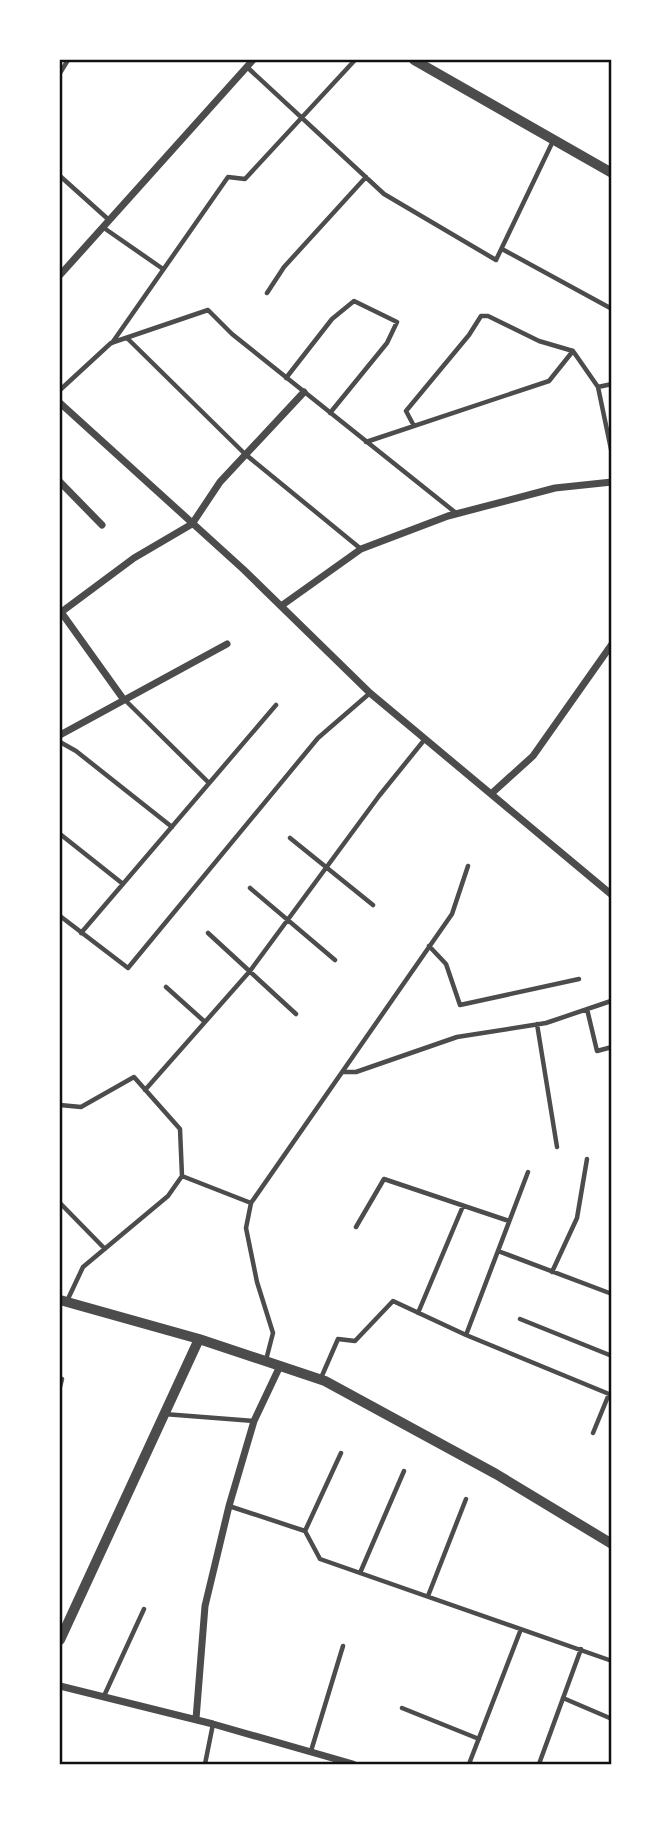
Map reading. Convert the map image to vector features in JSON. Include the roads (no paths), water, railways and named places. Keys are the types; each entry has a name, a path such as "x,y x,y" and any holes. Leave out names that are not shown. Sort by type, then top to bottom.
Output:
{"street":[{"path":"60,275 253,60"},
{"path":"414,60 428,63 611,173"},
{"path":"124,700 60,612 134,558 192,524 220,482 304,393"},
{"path":"60,403 281,606 370,694 611,895"},
{"path":"60,482 102,525"},
{"path":"281,606 361,550 456,514 555,488 611,482"},
{"path":"60,735 227,644"},
{"path":"491,794 534,756 611,644"},
{"path":"63,1301 199,1339 320,1379 496,1474 611,1544"},
{"path":"60,1640 199,1339"},
{"path":"196,1719 205,1606 229,1506 254,1421 280,1366"},
{"path":"60,1686 196,1719 353,1765"}],"lane":[{"path":"60,73 68,60"},
{"path":"60,390 111,343 228,177 246,179 355,60"},
{"path":"246,67 384,194 496,260 554,140"},
{"path":"60,176 109,220"},
{"path":"267,293 284,267 366,177"},
{"path":"103,227 163,270"},
{"path":"502,249 611,309"},
{"path":"286,378 332,319 354,301 397,322 387,343 330,413"},
{"path":"111,343 208,310 232,334 456,514"},
{"path":"414,426 406,411 469,335 481,316 488,316 539,341 573,351 598,387 611,454"},
{"path":"127,338 245,453 361,550"},
{"path":"365,442 549,381 573,351"},
{"path":"598,387 611,384"},
{"path":"60,916 128,968 318,738 370,694"},
{"path":"124,700 209,783"},
{"path":"81,933 276,705"},
{"path":"145,1090 250,971 425,739"},
{"path":"60,742 76,751 172,827"},
{"path":"60,834 123,884"},
{"path":"290,838 373,905"},
{"path":"266,1361 273,1333 257,1282 246,1228 251,1203 452,914 468,866"},
{"path":"250,888 335,960"},
{"path":"208,933 296,1014"},
{"path":"429,946 446,964 460,1005 579,979"},
{"path":"166,988 205,1022"},
{"path":"342,1072 356,1072 457,1037 537,1024 611,1001"},
{"path":"587,1009 597,1051 611,1047"},
{"path":"537,1024 557,1147"},
{"path":"60,1105 81,1107 134,1077 180,1129 182,1176 169,1196 83,1267 63,1301"},
{"path":"552,1272 577,1218 587,1159"},
{"path":"466,1335 528,1172"},
{"path":"182,1176 251,1203"},
{"path":"355,1227 384,1179 509,1221"},
{"path":"60,1203 105,1249"},
{"path":"418,1313 463,1206"},
{"path":"498,1251 611,1294"},
{"path":"320,1379 338,1339 355,1341 393,1301 466,1335 609,1394 593,1433"},
{"path":"520,1319 611,1356"},
{"path":"60,1387 62,1379"},
{"path":"164,1414 254,1421"},
{"path":"305,1531 341,1453"},
{"path":"360,1573 404,1471"},
{"path":"428,1596 466,1499"},
{"path":"229,1506 305,1531 320,1559 611,1661"},
{"path":"104,1697 144,1609"},
{"path":"469,1765 521,1629"},
{"path":"311,1752 343,1646"},
{"path":"539,1765 581,1650"},
{"path":"563,1698 611,1718"},
{"path":"402,1707 479,1739"},
{"path":"205,1765 214,1724"}]}
